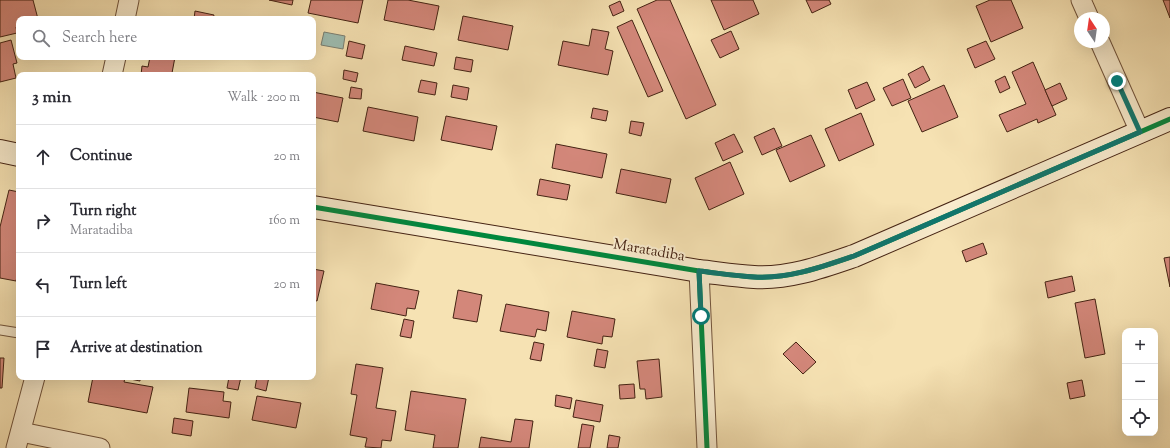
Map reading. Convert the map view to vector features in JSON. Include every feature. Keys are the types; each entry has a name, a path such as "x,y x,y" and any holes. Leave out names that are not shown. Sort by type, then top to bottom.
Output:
{"street":[{"path":"126,16 129,0"},
{"path":"1081,0 1086,12"},
{"path":"1103,48 1140,132"},
{"path":"113,72 115,60"},
{"name":"Maratadiba","path":"316,207 699,271 756,277 794,274 825,266 854,256 1170,119"},
{"path":"0,151 16,154"},
{"path":"699,271 707,448"},
{"path":"34,380 18,440 100,448"}],"lane":[{"path":"0,330 16,333"}],"water":[{"path":"324,32 345,36 343,49 321,45"}],"building":[{"path":"0,0 33,0 37,16 16,16 16,33 0,37"},
{"path":"269,0 293,0 292,5"},
{"path":"311,0 363,0 358,23 308,13"},
{"path":"388,0 408,0 439,6 434,30 384,20"},
{"path":"657,0 670,0 716,105 686,119 637,9"},
{"path":"711,0 753,0 759,14 724,30"},
{"path":"806,0 829,0 831,4 812,13"},
{"path":"990,0 1011,0 1023,28 991,42 976,6"},
{"path":"1163,0 1170,0 1170,18"},
{"path":"620,1 624,11 613,16 609,6"},
{"path":"195,11 214,15 214,16 194,16"},
{"path":"463,16 513,26 508,50 458,40"},
{"path":"632,20 663,91 648,97 617,27"},
{"path":"592,29 609,32 605,49 613,51 608,75 558,65 563,41 589,46"},
{"path":"731,31 739,49 720,58 711,40"},
{"path":"11,40 17,63 13,64 16,78 0,82 0,43"},
{"path":"349,41 365,45 362,59 346,56"},
{"path":"986,41 995,59 975,68 967,49"},
{"path":"405,46 437,53 434,66 402,60"},
{"path":"456,57 473,60 471,72 454,69"},
{"path":"149,60 174,60 172,72 141,72 142,66 148,67"},
{"path":"1033,62 1056,115 1038,123 1037,119 1007,132 999,115 1026,104 1012,72"},
{"path":"923,66 930,80 915,88 908,74"},
{"path":"344,70 358,73 356,82 343,79"},
{"path":"1005,76 1010,88 1000,93 995,81"},
{"path":"903,79 911,98 892,106 883,88"},
{"path":"421,80 437,83 435,95 418,92"},
{"path":"867,82 875,100 856,109 848,90"},
{"path":"1060,83 1067,99 1052,106 1045,90"},
{"path":"453,85 469,88 467,100 451,97"},
{"path":"944,85 958,117 922,132 908,101"},
{"path":"351,87 362,89 361,99 349,98"},
{"path":"316,93 343,98 338,122 316,118"},
{"path":"368,107 418,117 414,141 363,131"},
{"path":"593,108 608,111 606,121 591,118"},
{"path":"861,113 874,145 839,161 825,129"},
{"path":"446,116 497,126 492,150 441,140"},
{"path":"631,121 644,123 641,136 629,133"},
{"path":"774,128 782,146 762,155 754,137"},
{"path":"734,134 743,152 723,161 715,143"},
{"path":"811,135 825,166 790,182 776,150"},
{"path":"556,144 607,154 602,178 552,168"},
{"path":"730,162 744,194 709,210 695,178"},
{"path":"621,169 671,179 666,203 616,193"},
{"path":"540,179 570,185 567,200 537,195"},
{"path":"9,190 16,191 16,281 0,278 0,227"},
{"path":"983,243 987,254 966,262 962,251"},
{"path":"1170,257 1170,287 1164,258"},
{"path":"316,270 324,271 316,301"},
{"path":"1072,276 1075,291 1048,298 1045,282"},
{"path":"376,283 419,291 415,309 407,308 406,316 371,309"},
{"path":"458,290 482,295 477,322 453,318"},
{"path":"1095,299 1105,354 1085,358 1075,303"},
{"path":"506,304 549,312 546,331 537,329 535,337 500,331"},
{"path":"572,311 615,319 612,337 603,336 602,344 567,337"},
{"path":"404,319 414,321 411,338 400,336"},
{"path":"534,342 544,344 541,361 530,359"},
{"path":"796,342 816,362 803,374 783,354"},
{"path":"597,349 608,351 605,368 594,366"},
{"path":"0,358 4,358 2,388 0,388"},
{"path":"659,359 662,397 646,399 645,389 640,389 637,361"},
{"path":"356,364 383,368 376,408 396,411 391,441 382,440 381,448 365,447 367,438 350,435 357,395 351,394"},
{"path":"92,380 124,380 124,382 153,387 147,413 88,402"},
{"path":"228,380 240,380 238,390 227,388"},
{"path":"256,380 268,380 266,391 255,388"},
{"path":"1082,380 1085,396 1070,399 1067,383"},
{"path":"634,384 635,398 620,399 619,385"},
{"path":"189,388 224,392 223,401 231,402 229,418 186,412"},
{"path":"411,391 466,399 458,448 433,448 435,435 405,430"},
{"path":"556,395 572,398 570,409 555,406"},
{"path":"257,396 301,403 296,428 252,420"},
{"path":"576,400 603,405 600,422 573,417"},
{"path":"174,418 193,421 191,436 172,433"},
{"path":"515,419 533,421 529,448 479,448 481,437 511,442"},
{"path":"582,424 594,426 590,448 578,448"},
{"path":"609,435 620,437 618,448 607,448"}],"cycle path":[{"path":"316,207 699,271 754,277 780,276 805,271 854,256 1170,119"},
{"path":"699,271 707,448"}],"route":[{"path":"701,316 699,271 756,277 794,274 825,266 854,256 1140,132 1117,81"}]}
